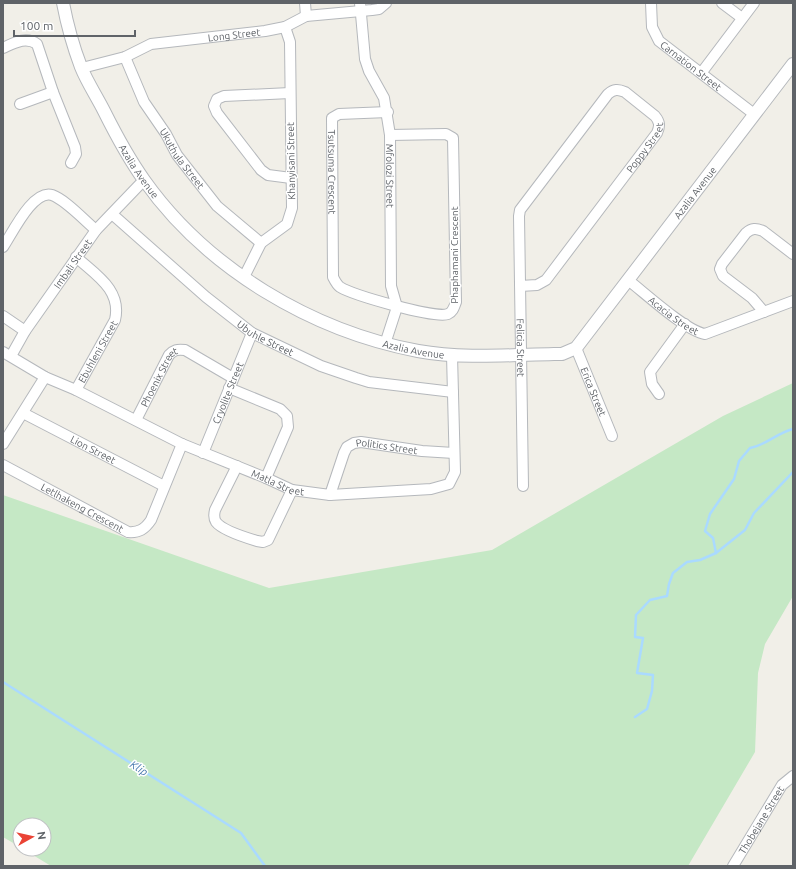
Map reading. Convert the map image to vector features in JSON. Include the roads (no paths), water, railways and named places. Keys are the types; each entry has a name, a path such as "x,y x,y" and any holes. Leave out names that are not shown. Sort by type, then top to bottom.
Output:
{"street":[{"name":"Azalia Avenue","path":"63,3 82,68 118,137 144,180 176,218 207,248 244,277 290,306 335,327 385,344 418,351 452,355 562,354 576,348 793,64"},
{"path":"306,3 306,16"},
{"name":"Long Street","path":"82,68 125,57 151,44 265,32 285,27 306,16 360,7 379,8 386,3"},
{"name":"Carnation Street","path":"651,3 652,27 654,34 659,40 754,114"},
{"path":"722,3 742,18"},
{"path":"702,72 754,3"},
{"name":"Mfolozi Street","path":"360,7 365,59 369,71 384,98 388,112 390,135 391,286 397,307"},
{"name":"Khanyisani Street","path":"261,243 280,231 287,224 291,216 290,42 285,27"},
{"path":"3,48 20,41 33,41 37,44 53,92 75,147 76,154 70,163"},
{"name":"Ukuthula Street","path":"125,57 144,102 166,134 177,156 217,206 261,243"},
{"name":"Poppy Street","path":"520,210 603,100 613,90 625,92 655,116 659,121 660,127 657,133 546,280 537,285 520,286"},
{"path":"20,104 53,92"},
{"path":"290,93 224,96 217,99 214,106 261,170 268,175 291,178"},
{"name":"Tsutsuma Crescent","path":"336,282 332,269 332,118 339,114 388,112"},
{"name":"Phaphamani Crescent","path":"336,282 340,287 397,307 440,315 448,314 454,309 456,302 453,138 446,134 390,135"},
{"name":"Imbali Street","path":"7,354 25,331 96,230 144,180"},
{"path":"3,247 31,204 37,198 44,195 51,195 62,202 96,230"},
{"name":"Felicia Street","path":"520,210 522,486"},
{"name":"Ubuhle Street","path":"112,214 206,297 252,333 321,366 369,382 453,392"},
{"path":"764,312 752,298 723,276 720,269 722,264 746,233 751,229 757,228 793,254"},
{"path":"244,277 261,243"},
{"name":"Ebuhleni Street","path":"76,257 106,284 116,302 117,310 115,320 76,390"},
{"name":"Acacia Street","path":"628,280 685,324 698,333 705,334 793,301"},
{"path":"385,344 397,307"},
{"path":"3,316 25,331"},
{"path":"659,394 652,384 650,372 685,324"},
{"name":"Cryolite Street","path":"203,453 252,333"},
{"name":"Erica Street","path":"576,348 612,436"},
{"name":"Phoenix Street","path":"136,420 169,355 173,351 179,349 184,350 233,378"},
{"name":"Matla Street","path":"7,354 45,377 76,390 182,444 292,490 330,495 443,487 453,480 455,472 452,355"},
{"path":"3,444 45,377"},
{"path":"229,388 280,409 287,416 288,426 266,478"},
{"name":"Lion Street","path":"23,413 164,486"},
{"name":"Politics Street","path":"330,495 344,453 347,447 354,443 372,442 422,451 454,453"},
{"name":"Letlhakeng Crescent","path":"3,465 128,532 136,532 147,526 182,444"},
{"path":"237,466 215,510 214,517 216,523 257,542 268,540 292,490"},
{"name":"Thobejane Street","path":"733,866 782,785 793,776"}],"waterway":[{"path":"716,553 713,538 705,531 710,514 734,479 739,461 750,448 793,429"},
{"path":"635,717 647,709 652,691 653,675 637,673 643,638 635,637 636,615 650,600 667,596 673,573 687,562 700,560 716,553 745,530 754,513 793,472"},
{"name":"Klip","path":"3,682 241,833 265,866"}]}
